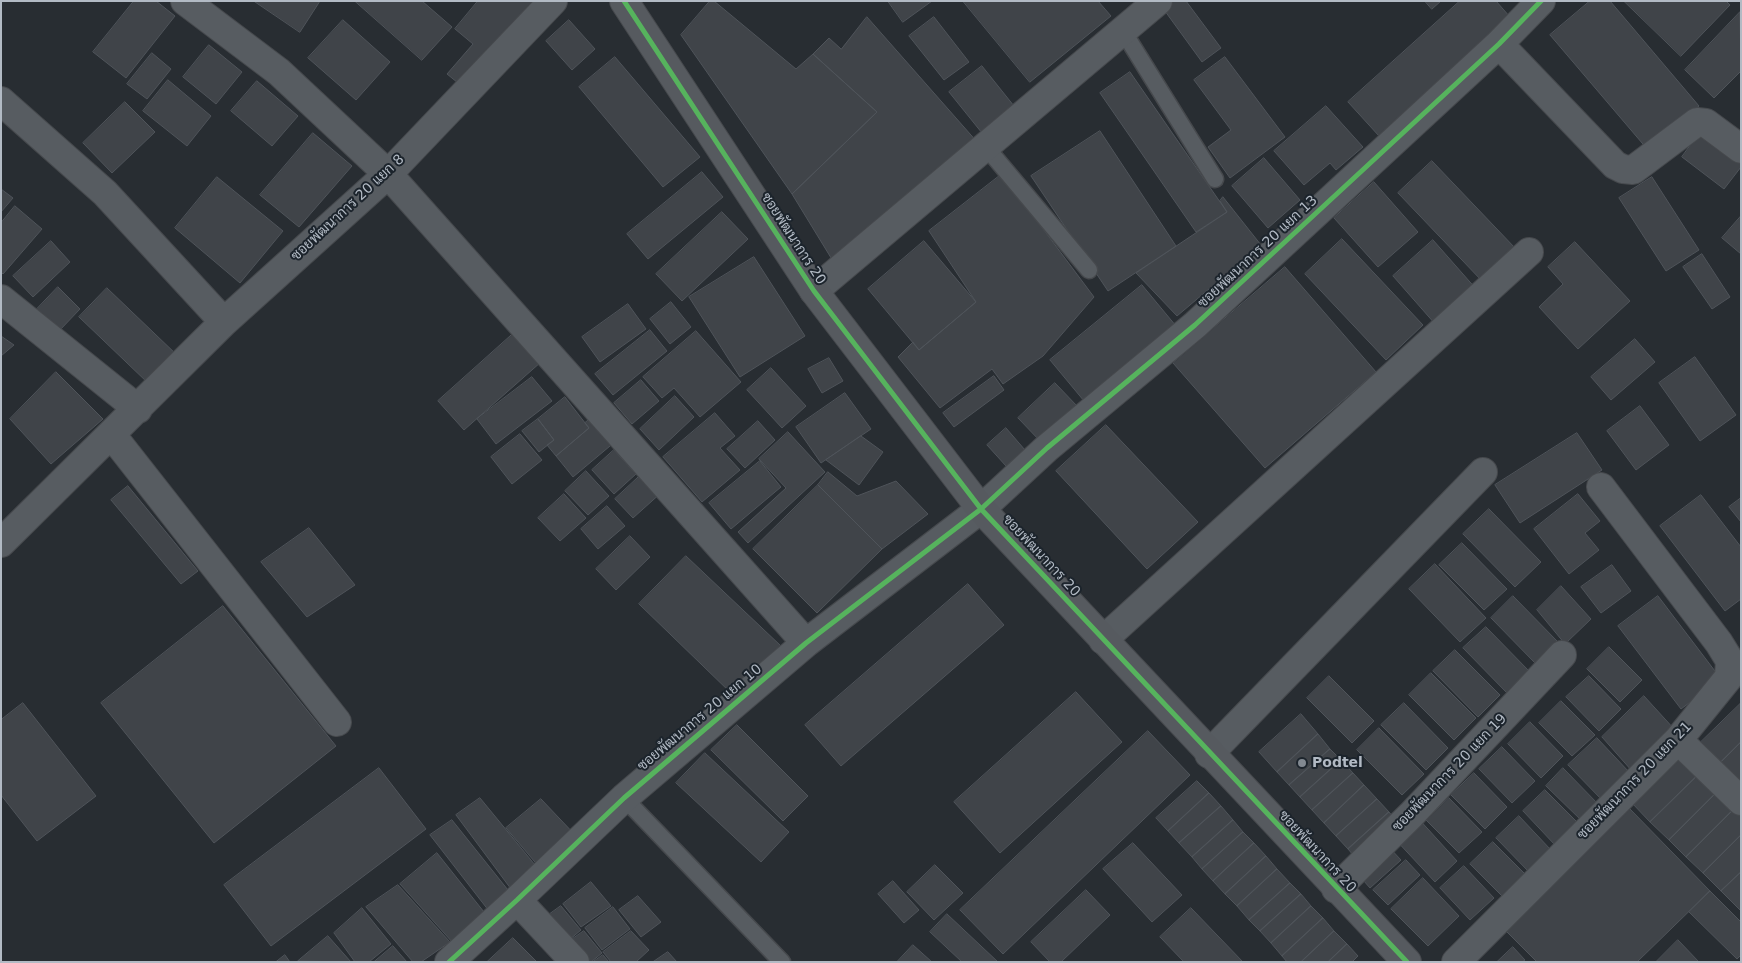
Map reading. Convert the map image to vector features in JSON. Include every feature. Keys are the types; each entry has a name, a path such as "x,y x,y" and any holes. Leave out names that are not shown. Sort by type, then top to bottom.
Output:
{"street":[{"path":"185,1 279,72 388,174 806,643"},
{"name":"ซอยพัฒนาการ 20 แยก 8","path":"1,543 224,322 388,174 553,1"},
{"name":"ซอยพัฒนาการ 20","path":"624,1 814,291 981,509 1209,754 1407,962"},
{"path":"814,291 1158,1"},
{"name":"ซอยพัฒนาการ 20 แยก 13","path":"981,509 1047,448 1195,326 1499,44 1541,1"},
{"path":"1499,44 1615,165 1623,169 1632,170 1697,122 1701,121 1741,149"},
{"path":"1,101 105,193 224,322"},
{"path":"1103,640 1529,252"},
{"path":"1,299 138,409"},
{"path":"111,434 338,722"},
{"path":"1209,754 1484,472"},
{"name":"ซอยพัฒนาการ 20 แยก 21","path":"1456,962 1678,740 1729,677 1730,661 1601,487"},
{"name":"ซอยพัฒนาการ 20 แยก 10","path":"449,962 624,798 806,643 981,509"},
{"name":"ซอยพัฒนาการ 20 แยก 19","path":"1336,889 1411,815 1562,655"},
{"path":"1678,740 1741,801"},
{"path":"517,900 575,962"}],"lane":[{"path":"1123,31 1215,178"},
{"path":"986,147 1089,270"},
{"path":"624,798 782,962"}],"building":[{"path":"134,1 156,1 175,16 126,78 93,52"},
{"path":"254,1 320,1 300,32"},
{"path":"355,1 422,1 452,27 422,60"},
{"path":"478,1 537,1 463,87 447,74 473,44 455,29"},
{"path":"710,1 714,1 796,69 813,54 877,112 792,194 681,35"},
{"path":"888,1 932,1 903,22"},
{"path":"963,1 1098,1 1111,16 1030,82"},
{"path":"1169,1 1186,1 1221,48 1202,62 1162,7"},
{"path":"1425,1 1441,1 1432,9"},
{"path":"1460,1 1496,1 1510,17 1379,136 1348,102"},
{"path":"1590,1 1610,1 1699,106 1648,150 1550,35"},
{"path":"1624,1 1726,1 1730,5 1681,56"},
{"path":"1740,12 1741,71 1714,98 1685,70"},
{"path":"867,17 978,143 836,266 792,194 877,112 813,54 829,38 841,49"},
{"path":"934,17 969,62 944,80 909,36"},
{"path":"343,20 390,62 356,100 308,58"},
{"path":"569,20 595,49 572,70 546,41"},
{"path":"209,45 242,72 216,104 183,77"},
{"path":"152,53 171,69 147,99 127,84"},
{"path":"615,57 700,157 663,187 579,87"},
{"path":"1225,57 1285,137 1230,178 1208,147 1231,130 1194,80"},
{"path":"982,66 1014,106 982,133 949,92"},
{"path":"1130,72 1227,212 1196,232 1100,93"},
{"path":"168,80 211,116 187,146 143,111"},
{"path":"257,81 298,116 272,146 231,111"},
{"path":"125,102 155,132 112,173 83,143"},
{"path":"1326,106 1363,147 1336,170 1330,163 1304,185 1274,151"},
{"path":"1100,131 1176,246 1108,291 1031,176"},
{"path":"1701,131 1741,161 1741,167 1724,189 1682,157"},
{"path":"313,133 352,166 299,227 260,195"},
{"path":"1264,158 1300,200 1268,228 1232,186"},
{"path":"1432,161 1516,249 1482,281 1398,193"},
{"path":"702,172 723,197 648,259 627,234"},
{"path":"1002,174 1094,297 1043,356 1003,384 992,369 940,408 898,357 913,342 919,350 976,302 929,231"},
{"path":"217,177 283,231 240,283 175,228"},
{"path":"1652,177 1699,250 1666,271 1619,198"},
{"path":"1374,182 1418,232 1378,267 1334,218"},
{"path":"1,189 13,198 1,212"},
{"path":"1223,197 1261,245 1177,316 1136,273 1227,212 1220,201"},
{"path":"15,206 42,229 3,274 1,272 1,223"},
{"path":"722,212 748,239 682,301 656,274"},
{"path":"1741,216 1741,254 1722,238"},
{"path":"1342,239 1423,325 1386,360 1305,274"},
{"path":"1433,240 1477,290 1436,325 1393,276"},
{"path":"51,241 70,262 33,297 13,276"},
{"path":"924,241 976,302 919,350 868,289"},
{"path":"1575,242 1630,301 1578,349 1539,307 1563,284 1548,267"},
{"path":"1702,254 1730,297 1712,309 1683,267"},
{"path":"754,257 805,336 740,377 689,297"},
{"path":"1285,267 1376,372 1265,468 1173,363"},
{"path":"1142,285 1181,332 1089,407 1050,360"},
{"path":"58,287 80,309 59,331 37,309"},
{"path":"107,288 178,356 149,384 79,317"},
{"path":"671,302 691,327 670,344 650,319"},
{"path":"628,304 646,329 600,362 582,337"},
{"path":"650,330 667,351 613,395 595,374"},
{"path":"696,331 741,382 700,417 674,388 662,398 643,377"},
{"path":"515,332 541,362 464,430 438,401"},
{"path":"1,336 14,345 1,356"},
{"path":"1635,339 1655,362 1611,400 1591,377"},
{"path":"1695,357 1736,415 1700,441 1659,383"},
{"path":"829,358 843,381 822,393 808,369"},
{"path":"771,368 806,406 782,428 747,390"},
{"path":"56,372 103,419 51,464 10,419"},
{"path":"994,376 1004,390 954,427 943,413"},
{"path":"532,377 552,401 496,444 477,419"},
{"path":"641,380 659,401 632,424 614,403"},
{"path":"1055,383 1078,407 1041,442 1018,418"},
{"path":"845,393 871,429 821,463 796,427"},
{"path":"675,396 694,417 659,450 640,429"},
{"path":"565,397 589,428 556,456 547,445 554,440 538,419"},
{"path":"1640,406 1669,445 1636,470 1607,431"},
{"path":"715,413 735,436 720,448 740,470 702,502 663,457"},
{"path":"595,415 616,441 573,477 556,456 589,428 585,423"},
{"path":"538,419 554,440 539,452 522,431"},
{"path":"758,421 775,440 745,468 727,449"},
{"path":"1106,425 1198,522 1147,569 1056,471"},
{"path":"1006,428 1025,450 1006,466 987,445"},
{"path":"788,432 825,472 748,543 738,532 786,488 759,459"},
{"path":"1577,433 1602,470 1520,523 1495,485"},
{"path":"520,434 542,460 512,484 491,457"},
{"path":"861,436 883,452 859,485 826,460"},
{"path":"614,450 636,474 614,494 592,470"},
{"path":"760,461 781,487 731,529 709,503"},
{"path":"586,471 609,496 588,515 565,491"},
{"path":"644,472 662,492 633,518 615,499"},
{"path":"828,472 857,496 896,481 928,514 882,549 818,485"},
{"path":"818,485 882,549 817,613 753,549"},
{"path":"128,486 198,571 181,584 111,500"},
{"path":"564,494 586,518 560,541 538,518"},
{"path":"1578,494 1600,521 1585,533 1599,550 1569,574 1534,529"},
{"path":"1701,495 1741,547 1741,599 1725,611 1660,526"},
{"path":"1741,498 1741,522 1729,507"},
{"path":"607,506 625,526 598,549 581,529"},
{"path":"1489,509 1541,562 1515,587 1463,534"},
{"path":"309,528 355,585 307,617 261,562"},
{"path":"630,536 650,557 616,590 596,569"},
{"path":"1462,543 1507,589 1484,610 1439,565"},
{"path":"686,556 781,646 733,695 639,604"},
{"path":"1435,564 1486,618 1460,642 1409,589"},
{"path":"1612,565 1631,591 1601,613 1581,587"},
{"path":"968,584 1004,625 841,766 805,725"},
{"path":"1561,586 1591,619 1565,644 1537,610"},
{"path":"1513,596 1558,642 1536,664 1491,618"},
{"path":"1658,596 1721,679 1681,709 1618,626"},
{"path":"223,606 336,746 214,843 101,703"},
{"path":"1486,627 1530,672 1508,694 1463,648"},
{"path":"1609,647 1642,680 1620,702 1587,669"},
{"path":"1455,650 1500,695 1478,717 1433,671"},
{"path":"1431,673 1476,718 1454,740 1409,695"},
{"path":"1329,676 1374,721 1352,743 1307,698"},
{"path":"1589,676 1621,709 1599,731 1566,697"},
{"path":"1076,692 1122,742 1000,853 954,802"},
{"path":"1644,696 1675,730 1632,771 1602,737"},
{"path":"1561,701 1595,735 1572,756 1539,723"},
{"path":"23,703 96,796 37,841 1,795 1,720"},
{"path":"1404,703 1448,748 1426,770 1381,725"},
{"path":"1741,703 1741,742 1720,763 1700,743"},
{"path":"1301,714 1318,734 1277,772 1259,752"},
{"path":"1530,722 1563,756 1541,778 1508,744"},
{"path":"737,725 808,796 783,821 711,750"},
{"path":"1379,728 1424,774 1402,795 1357,750"},
{"path":"1148,731 1190,775 1003,954 960,910"},
{"path":"1318,734 1330,749 1289,785 1277,772"},
{"path":"1597,738 1630,773 1602,800 1568,765"},
{"path":"1741,742 1741,778 1738,781 1720,763"},
{"path":"1502,747 1535,781 1512,803 1479,769"},
{"path":"1330,749 1341,760 1300,797 1289,785"},
{"path":"705,753 789,832 761,862 676,783"},
{"path":"1679,755 1699,774 1650,822 1631,802"},
{"path":"1341,760 1353,773 1312,810 1300,797"},
{"path":"379,768 426,829 271,946 224,885"},
{"path":"1563,768 1600,806 1583,822 1546,786"},
{"path":"1353,773 1364,785 1324,823 1312,810"},
{"path":"1474,773 1507,807 1485,829 1451,795"},
{"path":"1699,774 1717,792 1669,840 1650,822"},
{"path":"1197,781 1209,793 1168,831 1156,818"},
{"path":"1364,785 1377,799 1336,836 1324,823"},
{"path":"1545,790 1578,823 1555,845 1523,811"},
{"path":"1717,792 1734,809 1686,857 1669,840"},
{"path":"1209,793 1221,806 1179,843 1168,831"},
{"path":"480,798 540,871 514,893 456,815"},
{"path":"1449,798 1482,832 1459,853 1426,820"},
{"path":"541,799 578,838 540,868 506,828"},
{"path":"1377,799 1389,812 1348,849 1336,836"},
{"path":"1221,806 1233,820 1192,857 1179,843"},
{"path":"1630,809 1710,891 1637,962 1537,962 1507,932"},
{"path":"1734,809 1741,817 1741,835 1703,873 1686,857"},
{"path":"1389,812 1398,823 1359,862 1348,849"},
{"path":"1519,816 1551,850 1529,872 1496,838"},
{"path":"1417,817 1457,861 1435,882 1394,838"},
{"path":"452,820 512,895 489,911 430,835"},
{"path":"1233,820 1243,832 1202,869 1192,857"},
{"path":"1243,832 1254,843 1213,881 1202,869"},
{"path":"1741,835 1741,872 1721,891 1703,873"},
{"path":"1493,842 1526,875 1503,897 1470,864"},
{"path":"1133,843 1182,895 1152,922 1103,869"},
{"path":"1254,843 1266,856 1225,894 1213,881"},
{"path":"1387,845 1401,860 1370,888 1356,872"},
{"path":"437,853 488,917 453,943 400,884"},
{"path":"1266,856 1277,869 1237,906 1225,894"},
{"path":"1406,860 1420,875 1388,905 1373,890"},
{"path":"935,865 963,893 934,920 907,892"},
{"path":"1464,866 1494,898 1470,920 1440,888"},
{"path":"1277,869 1290,883 1249,920 1237,906"},
{"path":"1741,872 1741,911 1721,891"},
{"path":"1423,878 1459,916 1428,946 1391,909"},
{"path":"893,881 919,910 904,923 878,894"},
{"path":"591,882 611,906 581,927 563,904"},
{"path":"1290,883 1301,894 1260,931 1249,920"},
{"path":"398,885 450,942 421,962 413,962 366,907"},
{"path":"1086,890 1110,915 1061,962 1050,962 1031,942"},
{"path":"1710,891 1741,922 1741,955 1737,959 1689,912"},
{"path":"1301,894 1311,906 1271,943 1260,931"},
{"path":"638,896 661,922 641,937 619,910"},
{"path":"561,906 581,930 563,945 543,919"},
{"path":"1311,906 1323,918 1282,956 1271,943"},
{"path":"613,907 630,929 602,950 585,928"},
{"path":"362,908 391,944 369,962 355,962 334,933"},
{"path":"1191,908 1243,962 1184,962 1160,937"},
{"path":"947,914 998,962 962,962 930,932"},
{"path":"1323,918 1334,931 1301,962 1287,962 1282,956"},
{"path":"584,931 602,953 591,962 580,962 564,945"},
{"path":"631,931 649,950 636,962 611,962 603,952"},
{"path":"1334,931 1347,944 1328,962 1301,962"},
{"path":"328,936 351,962 298,961"},
{"path":"513,938 537,962 487,962"},
{"path":"1678,940 1699,962 1656,962"},
{"path":"1347,944 1358,956 1352,962 1328,962"},
{"path":"913,945 932,962 897,962"},
{"path":"393,946 407,962 374,962"},
{"path":"1513,947 1525,960 1522,962 1497,962"},
{"path":"668,952 677,962 653,962"},
{"path":"285,955 290,962 276,962"},
{"path":"603,955 609,962 593,962"}],"cycle path":[{"path":"624,1 814,291 981,509 1407,962"},
{"path":"449,962 624,798 806,643 981,509 1047,448 1195,325 1499,44 1541,1"}],"place":[{"name":"Podtel","path":"1302,763"}]}
